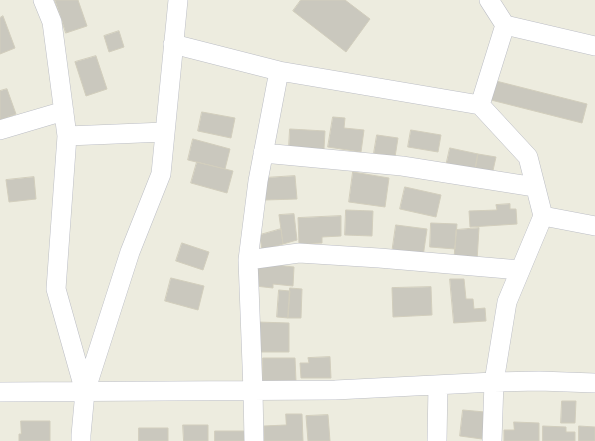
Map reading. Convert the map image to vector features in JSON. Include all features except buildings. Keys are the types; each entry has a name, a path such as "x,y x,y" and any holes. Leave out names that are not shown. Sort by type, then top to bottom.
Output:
{"street":[{"path":"43,0 52,22 67,136 56,289 85,392"},
{"path":"81,441 85,392 130,252 161,174 178,0"},
{"path":"489,0 505,25 595,46"},
{"path":"480,105 505,25"},
{"path":"173,44 278,71 480,105 528,157 543,216 507,302 494,382 492,441"},
{"path":"254,441 254,390 248,260 258,181 278,71"},
{"path":"0,130 64,110"},
{"path":"67,136 165,132"},
{"path":"263,153 402,166 535,187"},
{"path":"543,216 595,226"},
{"path":"248,260 299,253 520,270"},
{"path":"0,392 335,390 494,382 540,381 595,383"},
{"path":"437,441 438,385"}]}
